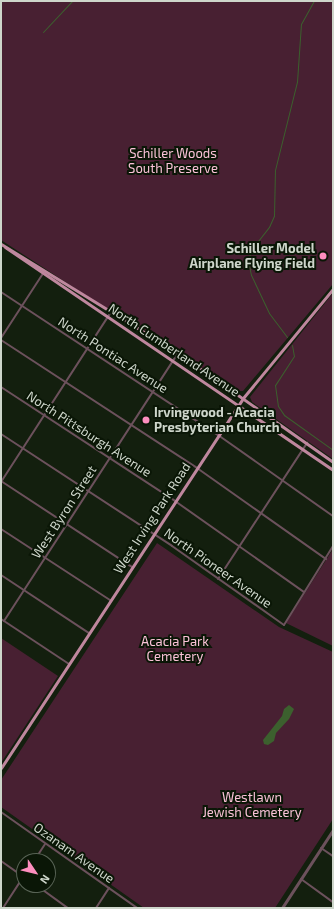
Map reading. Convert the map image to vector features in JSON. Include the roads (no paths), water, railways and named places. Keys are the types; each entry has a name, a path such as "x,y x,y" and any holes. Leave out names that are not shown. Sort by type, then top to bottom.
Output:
{"main road":[{"name":"North Cumberland Avenue","path":"1,244 42,274 173,360 333,470"},
{"name":"North Cumberland Avenue","path":"5,247 45,270 178,353 333,462"},
{"name":"West Irving Park Road","path":"1,768 238,404 333,289"}],"street":[{"path":"45,270 1,339 196,468 326,560"},
{"name":"North Pontiac Avenue","path":"1,292 218,435 333,516"},
{"path":"111,312 1,482 132,567"},
{"name":"West Byron Street","path":"4,621 178,353"},
{"name":"North Pittsburgh Avenue","path":"1,387 175,501 304,592"},
{"name":"North Pioneer Avenue","path":"1,434 154,534 284,625 304,592"},
{"path":"218,579 307,443"},
{"path":"1,528 110,600"},
{"path":"304,592 326,560 333,546"},
{"path":"1,576 89,633"},
{"path":"1,619 69,664"},
{"name":"Ozanam Avenue","path":"1,812 137,908"},
{"path":"282,908 333,830"},
{"path":"39,853 45,843"},
{"path":"321,848 333,856"},
{"path":"1,861 16,871"},
{"path":"301,879 333,902"},
{"path":"3,908 16,888"},
{"path":"96,908 109,888"},
{"path":"47,893 68,908"}],"waterway":[{"path":"43,32 72,1"},
{"path":"287,337 269,313 251,275 248,261 251,250 269,227 274,216 275,170 297,82 301,24 314,1"},
{"path":"292,345 294,356 275,385 278,406 284,415 333,450"}],"place":[{"name":"Schiller Model Airplane Flying Field","path":"323,256"},
{"name":"Irvingwood - Acacia Presbyterian Church","path":"146,420"}],"park label":[{"name":"Schiller Woods South Preserve","path":"173,162"},
{"name":"Acacia Park Cemetery","path":"175,650"},
{"name":"Westlawn Jewish Cemetery","path":"252,806"}]}
